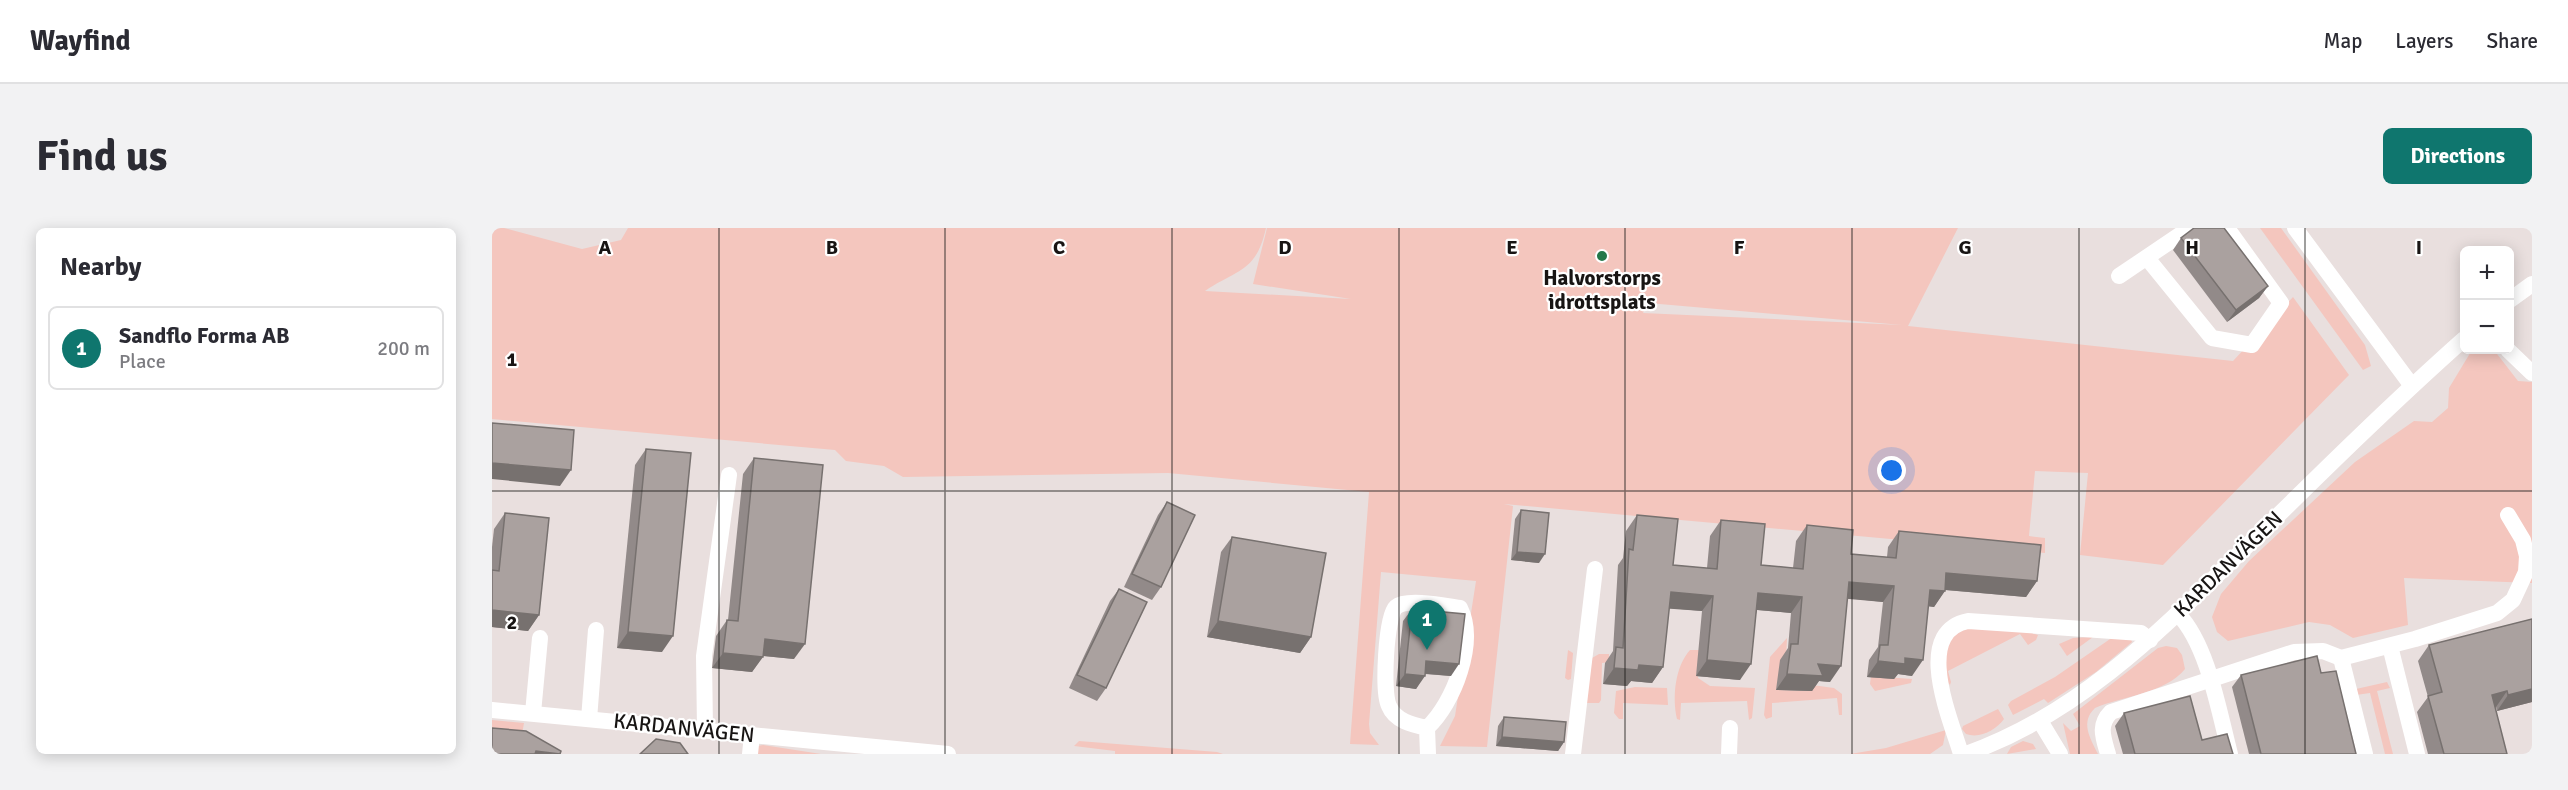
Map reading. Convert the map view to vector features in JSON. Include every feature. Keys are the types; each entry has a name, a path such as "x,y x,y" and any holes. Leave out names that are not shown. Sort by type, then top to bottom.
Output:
{"street":[{"path":"2119,276 2190,228"},
{"path":"2146,258 2212,338 2252,345 2281,303 2227,228"},
{"path":"2295,228 2412,386"},
{"path":"2514,297 2532,284"},
{"name":"KARDANVÄGEN","path":"1975,753 2040,721 2081,696 2150,640 2412,386 2460,343"},
{"path":"2512,354 2532,373"},
{"path":"705,730 704,656 729,475"},
{"path":"2108,754 2102,730 2104,719 2111,712 2294,652 2324,651 2341,658 2390,646 2497,613 2513,600 2523,584 2527,556 2523,540 2508,514"},
{"path":"1573,754 1595,569"},
{"path":"1406,602 1460,608 1465,619 1458,682 1437,719 1427,728 1412,725 1401,719 1389,706 1386,689 1389,616 1397,606 1406,602"},
{"path":"2178,614 2186,622 2210,679 2230,754"},
{"path":"1961,754 1938,679 1938,655 1945,635 1957,623 1968,621 2141,633 2150,640"},
{"path":"589,719 596,630"},
{"path":"533,713 540,638"},
{"path":"2390,646 2417,754"},
{"path":"2341,658 2365,754"},
{"name":"KARDANVÄGEN","path":"492,710 948,754"},
{"path":"2040,721 2060,754"},
{"path":"1427,728 1428,754"},
{"path":"1729,754 1730,728"},
{"path":"750,754 752,735"}],"shaded area":[{"path":"492,228 504,228 582,249 621,240 628,228 1266,228 1262,243 1251,262 1205,291 1351,299 1253,284 1267,228 1958,228 1908,326 2233,361 2293,297 2349,375 2163,565 2080,555 2088,473 2035,471 2029,536 2045,538 2045,553 1504,504 1513,506 1487,747 1440,746 1455,716 1476,581 1381,572 1369,724 1370,733 1379,745 1350,744 1369,492 1168,473 903,477 884,466 846,461 835,450 492,419","holes":["1648,303 1902,325 1643,313"]},
{"path":"2260,228 2281,228 2365,345 2371,366 2363,370"},
{"path":"2470,354 2497,354 2518,381 2532,382 2532,583 2404,578 2408,625 2353,638 2330,625 2309,622 2228,641 2217,632 2212,617 2221,594 2249,561 2355,462 2414,421 2432,422 2448,408 2449,388"},
{"path":"1971,628 2028,632 2038,635 2036,640 2028,645 2020,634 1948,671 1950,685 1945,676 1945,656 1949,644 1957,633"},
{"path":"2093,637 2067,656 2059,644 2073,638"},
{"path":"2113,637 2131,639 2132,642 2096,672 2048,703 2044,699 2013,715 2008,705 2011,701 2055,677"},
{"path":"1787,638 1786,661 1776,690 1812,691 1812,685 1834,688 1842,694 1842,715 1839,715 1837,698 1772,703 1772,717 1766,719 1764,715 1770,657"},
{"path":"2166,646 2177,648 2182,655 2185,669 2167,684 2156,689 2095,708 2090,713 2087,724 2098,754 2070,754 2063,723 2071,731 2080,726 2073,714 2158,648"},
{"path":"1568,650 1573,653 1571,679 1568,680 1565,678"},
{"path":"1690,650 1700,650 1698,678 1710,686 1755,688 1752,718 1749,720 1747,701 1681,703 1680,720 1677,719 1676,683 1681,665"},
{"path":"1599,654 1609,654 1609,662 1602,663 1601,700 1599,703 1586,703 1592,658"},
{"path":"1871,676 1912,679 1911,683 1875,691 1870,684"},
{"path":"2387,682 2390,688 2377,691 2393,754 2385,754 2370,693 2356,695 2356,689"},
{"path":"1635,687 1667,688 1668,705 1623,703 1623,719 1619,719 1614,713 1616,691"},
{"path":"1998,709 2004,719 1992,730 1971,735 1966,734 1962,729 1963,726"},
{"path":"492,720 524,723 521,740 492,736"},
{"path":"1946,730 1943,745 1930,754 1850,754 1886,748"},
{"path":"1079,741 1223,754 1115,754 1115,751 1074,746"},
{"path":"2023,741 2033,744 2036,749 2007,754 2011,747"},
{"path":"758,746 821,754 758,754"}],"building":[{"path":"2194,228 2224,228 2268,286 2236,310 2181,238"},
{"path":"492,423 574,430 571,470 492,463"},
{"path":"646,449 691,453 673,636 628,632"},
{"path":"754,458 823,465 805,644 765,639 763,657 723,653 727,620 738,621"},
{"path":"1167,502 1195,515 1161,587 1132,574"},
{"path":"1521,510 1549,513 1545,554 1517,552"},
{"path":"505,513 549,518 539,615 492,610 492,570 499,571"},
{"path":"1637,515 1678,519 1673,565 1717,569 1721,520 1765,524 1761,565 1803,569 1807,525 1853,530 1851,554 1896,558 1899,531 2041,545 2037,581 1946,573 1945,591 1930,590 1923,660 1905,658 1905,664 1878,661 1880,645 1888,645 1894,586 1849,582 1841,666 1818,664 1823,676 1787,674 1791,644 1798,644 1802,597 1758,593 1751,664 1707,660 1713,596 1671,592 1663,667 1639,665 1638,670 1614,668 1616,647 1623,648 1629,549 1633,550"},
{"path":"1232,537 1326,553 1311,637 1218,621"},
{"path":"1119,589 1147,602 1106,688 1077,675"},
{"path":"1412,609 1465,614 1459,664 1426,661 1425,676 1405,674"},
{"path":"2532,619 2532,689 2508,695 2507,691 2492,695 2507,754 2444,754 2428,696 2442,692 2429,645"},
{"path":"2317,656 2321,673 2336,671 2356,754 2261,754 2241,675"},
{"path":"2190,696 2202,740 2227,734 2233,754 2135,754 2124,713"},
{"path":"1504,717 1566,722 1564,742 1502,737"},
{"path":"492,728 526,731 561,751 560,754 536,751 535,754 492,754"},
{"path":"656,739 680,743 688,754 640,754"}],"place":[{"name":"Halvorstorps idrottsplats","path":"1602,256"},
{"name":"Sandflo Forma AB","path":"1427,650"}]}
